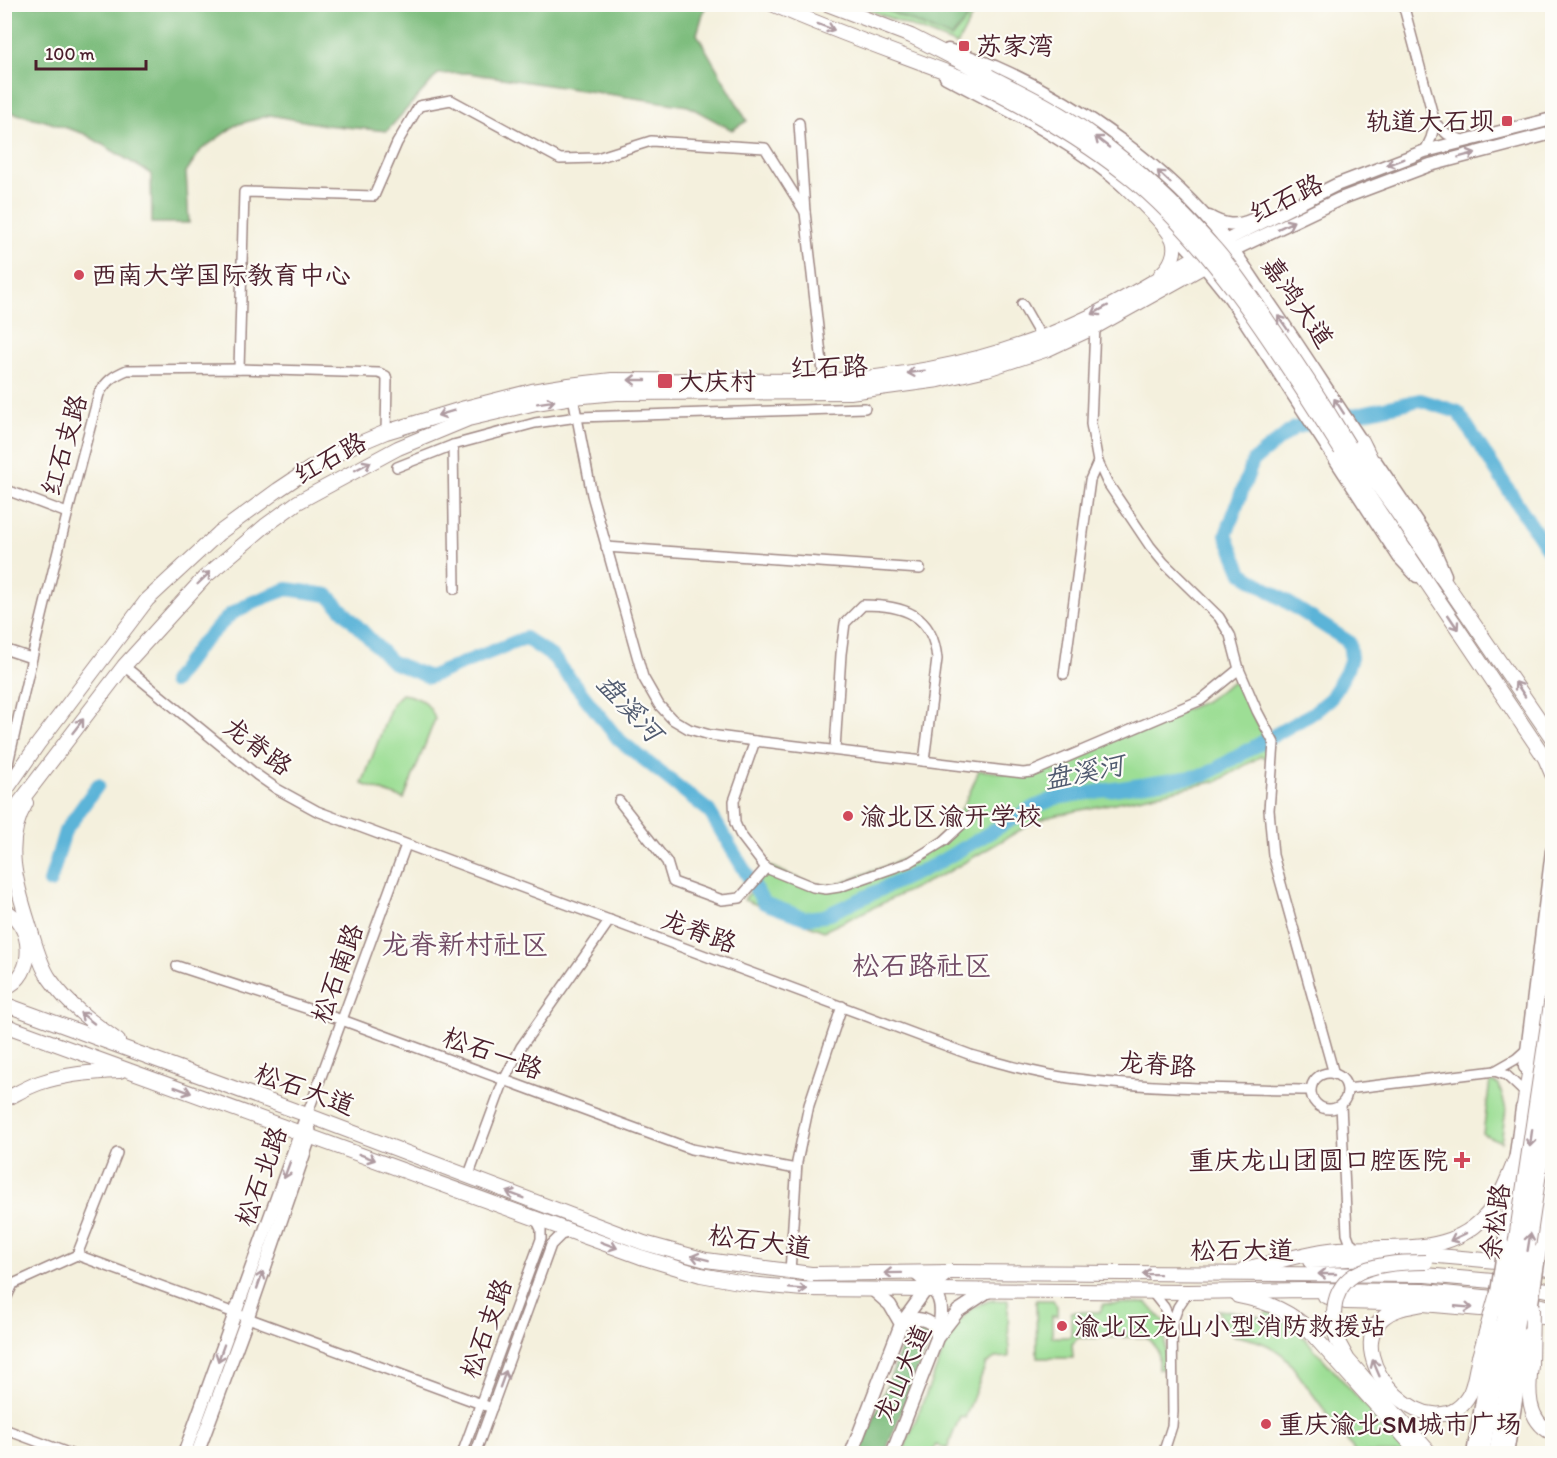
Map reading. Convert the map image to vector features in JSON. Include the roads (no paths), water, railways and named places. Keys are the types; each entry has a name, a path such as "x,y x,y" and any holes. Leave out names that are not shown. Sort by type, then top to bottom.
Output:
{"highway":[{"name":"嘉鸿大道","path":"772,4 810,21 987,81 1042,103 1091,134 1136,170 1177,209 1216,250 1244,286 1306,376 1346,448 1369,497 1545,758 1552,774"},
{"name":"嘉鸿大道","path":"827,4 911,36 987,81"},
{"path":"1122,183 1163,226 1172,239 1174,247 1171,263 1151,282"},
{"name":"红石路","path":"4,823 124,666 205,577 265,526 298,502 398,448 468,419 573,397 617,393 830,392 891,388 987,369 1048,349 1095,327 1229,245"},
{"name":"红石路","path":"4,794 38,744 147,600 186,563 219,533 310,468 386,432 532,391 601,381 824,381 937,369 983,357 1041,337 1089,317 1151,282 1200,261"},
{"name":"嘉鸿大道","path":"1346,448 1394,506 1552,738"},
{"path":"4,782 38,744"},
{"path":"55,755 21,812 15,833 14,877 35,946 49,979 82,1015 135,1053"},
{"path":"4,910 20,922 28,944 28,958 21,972 13,985 4,988"},
{"path":"1522,1119 1552,930"},
{"name":"余松路","path":"1496,1454 1505,1361 1552,997"},
{"name":"松石大道","path":"4,1004 307,1115 644,1243 706,1260 811,1274 950,1272 1425,1275 1515,1283 1552,1291"},
{"name":"松石大道","path":"4,1025 640,1257 701,1275 750,1284 802,1289 931,1289 987,1292 1424,1291 1513,1300 1552,1308"},
{"path":"4,1100 38,1083 91,1072 128,1070"},
{"name":"余松路","path":"1482,1454 1505,1361 1552,1085"},
{"path":"1210,1275 1337,1249 1439,1244 1465,1234 1488,1214 1497,1202 1516,1158"},
{"path":"1251,1267 1427,1255 1519,1263 1552,1270"},
{"path":"1431,1454 1348,1360 1337,1340 1333,1321 1335,1303 1343,1286 1357,1273 1376,1264 1426,1262 1518,1271 1552,1279"},
{"path":"1302,1290 1346,1302 1423,1304 1510,1311 1552,1319"},
{"path":"1209,1292 1268,1303 1288,1312 1303,1324 1420,1454"},
{"path":"1496,1297 1505,1361 1528,1387 1532,1410 1538,1422 1552,1433"},
{"path":"1423,1304 1397,1310 1384,1317 1372,1337 1372,1359 1382,1380 1402,1403 1424,1416 1438,1417 1450,1414 1461,1407 1471,1392 1505,1361 1532,1307"}],"main road":[{"name":"嘉鸿大道","path":"911,36 995,67 1048,94 1094,122 1143,158 1201,212 1229,245 1317,371 1346,448 1399,557 1434,595"},
{"name":"嘉鸿大道","path":"901,53 1030,122 1077,150 1122,183 1164,222 1230,298 1289,388 1431,543 1454,592"},
{"name":"红石路","path":"1229,245 1336,185 1425,151 1552,119"},
{"name":"红石路","path":"1229,245 1340,199 1434,164 1552,133"},
{"path":"1201,212 1224,224 1238,225 1312,197"},
{"path":"1164,222 1175,226 1185,223 1191,212 1187,199"},
{"path":"1496,1297 1522,1119 1526,1050 1552,851"},
{"name":"松石北路","path":"197,1454 241,1317 305,1134 307,1115"},
{"path":"1532,1307 1552,1165"},
{"path":"901,1324 931,1289 950,1272"},
{"path":"915,1273 931,1289 943,1311 937,1338"},
{"name":"龙山大道","path":"851,1454 901,1324 890,1305 873,1290"},
{"name":"龙山大道","path":"892,1454 937,1338 958,1311 987,1292"},
{"name":"松石北路","path":"184,1454 241,1317"},
{"path":"901,1324 913,1318 926,1319 936,1327 937,1338"},
{"path":"1473,1454 1505,1361"},
{"path":"1505,1361 1507,1454"}],"street":[{"path":"1403,4 1435,123 1425,151"},
{"path":"239,369 244,192 374,196 397,143 419,106 451,100 560,159 597,158 651,141 765,148 805,212"},
{"path":"799,123 805,212 824,381"},
{"path":"1435,123 1447,134 1462,140"},
{"path":"1022,304 1041,337"},
{"path":"1095,327 1091,424 1098,462 1107,482 1150,546 1225,625 1239,669 1274,743 1269,810 1274,855 1334,1074"},
{"name":"红石支路","path":"4,782 8,747 67,513 99,394 104,384 114,375 127,370 239,369 383,374 387,380 386,432"},
{"path":"573,397 592,495 643,677 659,705 672,719 689,729 710,735 755,741 1023,773 1041,770 1201,700 1239,669"},
{"path":"397,467 453,445 535,423 578,417 865,408"},
{"path":"453,445 455,589"},
{"path":"1064,674 1090,480 1098,462"},
{"path":"4,489 67,513"},
{"path":"606,547 920,569"},
{"path":"835,749 845,623 863,605 888,605 911,614 925,625 936,645 937,659 924,761"},
{"path":"4,649 31,658"},
{"name":"龙脊路","path":"124,666 277,789 333,818 971,1055 1016,1068 1068,1078 1176,1087 1310,1090"},
{"path":"755,741 734,801 733,812 735,823 764,871 813,887 826,889 839,887 910,862 945,841 974,813"},
{"path":"620,801 667,862 673,882 722,900 740,898 764,871"},
{"name":"松石南路","path":"307,1115 406,845"},
{"path":"468,1177 504,1080 521,1047 610,920"},
{"name":"松石一路","path":"177,966 342,1020 691,1149 796,1169"},
{"path":"790,1272 796,1169 808,1104 842,1006"},
{"path":"1347,1089 1495,1071 1516,1059 1526,1050"},
{"path":"1495,1071 1506,1075 1523,1091"},
{"path":"1328,1073 1343,1079 1347,1089 1347,1095 1341,1105 1336,1108 1323,1109 1314,1102 1310,1090 1318,1076 1328,1073"},
{"path":"1341,1105 1347,1234 1350,1242 1358,1248"},
{"path":"4,1303 13,1284 77,1255 117,1153"},
{"name":"松石支路","path":"462,1454 541,1239 541,1229 535,1217"},
{"name":"松石支路","path":"475,1454 551,1245 561,1236 573,1232"},
{"path":"1337,1249 1347,1234"},
{"path":"77,1255 492,1408"},
{"path":"1152,1292 1164,1307 1172,1324"},
{"path":"1163,1454 1172,1426 1173,1412 1172,1324 1178,1307 1188,1293"},
{"path":"4,1429 71,1454"}],"waterway":[{"name":"盘溪河","path":"173,682 199,646 231,614 253,602 287,589 328,595 392,662 429,677 525,638 553,657 618,739 709,811 764,903 805,918 824,916 936,864 1032,808 1056,798 1205,775 1313,713 1331,698 1351,658 1349,642 1242,573 1226,535 1253,461 1294,428 1420,400 1458,412 1552,555"},
{"name":"盘溪河","path":"50,882 65,831 98,785"}],"place":[{"name":"苏家湾","path":"964,46"},
{"name":"轨道大石坝","path":"1507,121"},
{"name":"西南大学国际教育中心","path":"79,275"},
{"name":"大庆村","path":"665,381"},
{"name":"渝北区渝开学校","path":"848,816"},
{"name":"重庆龙山团圆口腔医院","path":"1462,1160"},
{"name":"渝北区龙山小型消防救援站","path":"1062,1326"},
{"name":"重庆渝北SM城市广场","path":"1266,1424"}],"district":[{"name":"龙脊新村社区","path":"465,944"},
{"name":"松石路社区","path":"922,965"}]}
